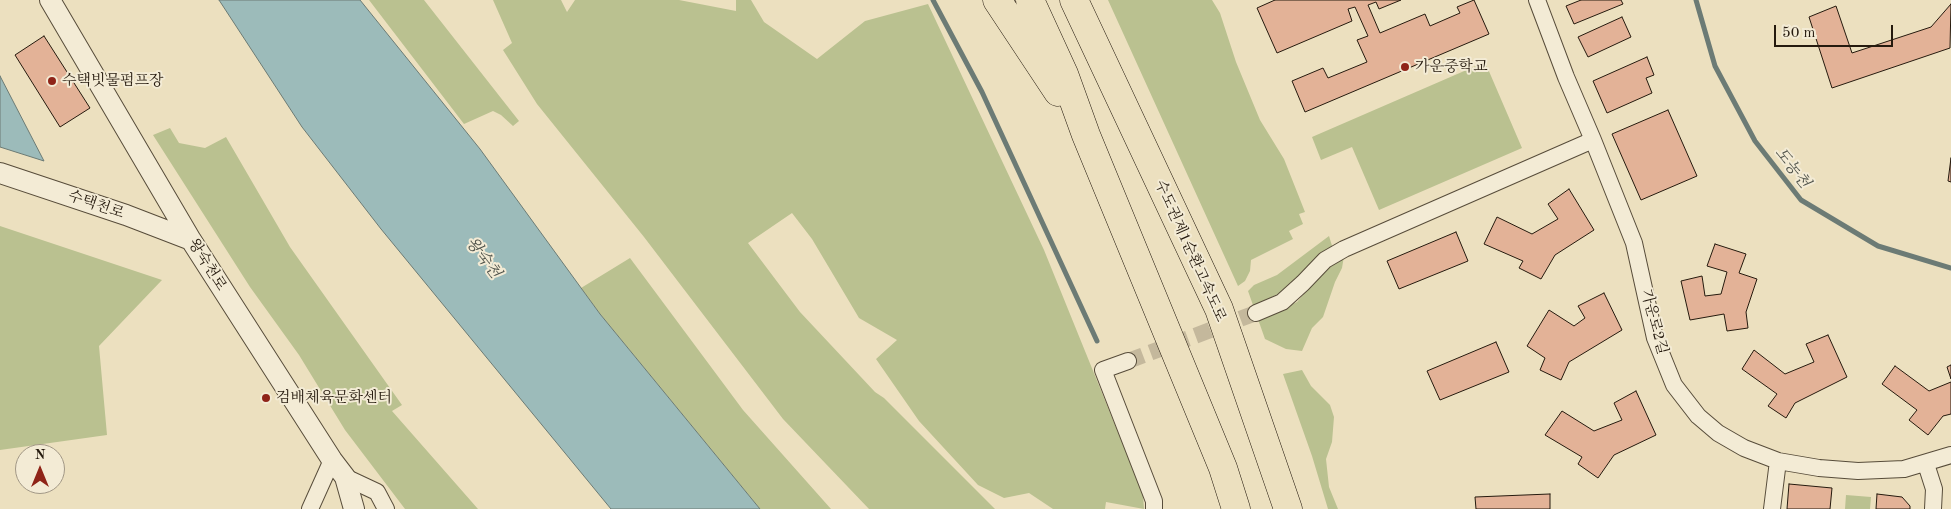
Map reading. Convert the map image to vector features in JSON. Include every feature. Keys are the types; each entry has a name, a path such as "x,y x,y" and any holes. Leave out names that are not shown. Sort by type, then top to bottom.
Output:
{"highway":[{"path":"996,0 1086,135"},
{"path":"1030,0 1064,74 1086,135 1223,468 1236,509"},
{"name":"수도권제1순환고속도로","path":"1074,0 1219,309 1288,509"}],"street":[{"name":"왕숙천로","path":"50,0 191,240 332,460 345,477 377,492 386,509"},
{"name":"가운로2길","path":"1537,0 1566,77 1594,140 1634,243 1655,338 1674,385 1698,416 1718,433 1744,448 1778,461 1819,468 1858,471 1904,469 1951,456"},
{"path":"1256,313 1282,302 1325,260 1344,249 1594,140"},
{"name":"수택천로","path":"0,173 119,213 191,240"},
{"path":"1128,361 1103,370 1154,501 1154,509"},
{"path":"310,509 332,460"},
{"path":"1772,509 1778,461"},
{"path":"1926,464 1934,489 1933,509"},
{"path":"345,477 354,509"}],"green space":[{"path":"369,0 424,0 519,121 513,126 501,115 493,111 464,124"},
{"path":"493,0 561,0 567,12 575,0 679,0 736,11 736,0 751,0 764,22 817,59 865,21 928,4 1044,250 1143,494 1144,509 1106,502 1105,509 1053,509 1029,493 1004,498 978,485 919,421 876,359 897,340 859,318 812,239 792,213 748,243 800,312 875,392 884,398 995,509 869,509 783,419 644,237 537,104 503,50 512,43"},
{"path":"1108,0 1212,0 1220,13 1236,62 1260,120 1284,159 1305,212 1299,214 1303,224 1289,231 1293,239 1251,260 1250,271 1245,281 1238,286"},
{"path":"1485,62 1522,148 1379,210 1352,147 1321,160 1312,137"},
{"path":"170,128 179,143 205,148 226,137 290,247 402,405 392,411 478,509 405,509 345,430 299,355 250,287 153,135"},
{"path":"0,226 162,280 99,346 107,435 43,444 15,444 15,448 0,450"},
{"path":"1329,236 1333,249 1281,292 1261,303 1267,316 1297,302 1331,263 1344,256 1342,268 1323,317 1312,328 1302,351 1286,349 1265,339 1248,291 1254,285 1277,275"},
{"path":"630,258 743,410 831,509 760,509 600,314 581,288"},
{"path":"1302,370 1311,386 1330,405 1334,417 1332,442 1326,459 1329,487 1338,509 1328,509 1312,456 1283,374"},
{"path":"1846,495 1871,497 1870,509 1845,509"}],"water":[{"name":"왕숙천","path":"219,0 360,0 480,149 600,314 760,509 611,509 381,229 302,127"},
{"path":"0,76 44,161 0,147"}],"building":[{"path":"1275,0 1401,0 1379,9 1376,2 1368,5 1380,33 1425,14 1430,26 1460,13 1457,7 1474,0 1489,34 1305,112 1292,81 1323,68 1328,78 1367,62 1357,40 1368,36 1355,7 1348,9 1352,21 1277,53 1257,8"},
{"path":"1581,0 1621,0 1623,4 1574,24 1566,6"},
{"path":"1951,4 1950,48 1832,88 1809,17 1836,6 1852,53 1931,27"},
{"path":"1622,17 1631,37 1588,57 1578,37"},
{"name":"수택빗물펌프장","path":"44,36 90,108 60,127 15,55"},
{"path":"1647,57 1654,75 1646,78 1652,93 1607,113 1593,81"},
{"path":"1668,110 1697,176 1641,200 1612,134"},
{"path":"1951,158 1951,182 1948,181"},
{"path":"1569,189 1594,230 1555,255 1541,279 1519,268 1523,261 1484,244 1497,217 1532,234 1558,219 1548,204"},
{"path":"1456,232 1468,261 1399,289 1387,261"},
{"path":"1715,244 1746,254 1739,273 1757,279 1746,312 1748,328 1727,331 1724,314 1690,320 1681,281 1702,276 1705,296 1721,294 1727,272 1707,266"},
{"path":"1604,293 1622,330 1569,362 1561,380 1540,370 1545,358 1527,346 1549,310 1574,326 1585,318 1578,306"},
{"path":"1828,335 1847,377 1795,403 1786,418 1768,406 1777,394 1742,369 1754,350 1785,374 1814,362 1806,344"},
{"path":"1496,342 1509,372 1440,400 1427,371"},
{"path":"1951,365 1951,379 1947,367"},
{"path":"1895,366 1929,391 1951,382 1951,414 1943,416 1928,435 1909,420 1917,410 1882,384"},
{"path":"1636,391 1656,435 1614,455 1598,478 1578,464 1582,457 1545,435 1562,411 1594,431 1622,420 1614,403"},
{"path":"1789,484 1832,488 1830,509 1787,509"},
{"path":"1550,494 1550,509 1476,509 1475,497"},
{"path":"1877,494 1902,497 1910,506 1910,509 1876,509"}],"waterway":[{"path":"933,0 982,92 1097,341"},
{"name":"도농천","path":"1696,0 1715,66 1755,141 1801,200 1878,246 1951,268"}],"tunnel":[{"path":"1128,361 1256,313"}],"place":[{"name":"가운중학교","path":"1405,67"},
{"name":"수택빗물펌프장","path":"52,81"},
{"name":"검배체육문화센터","path":"266,398"}]}
